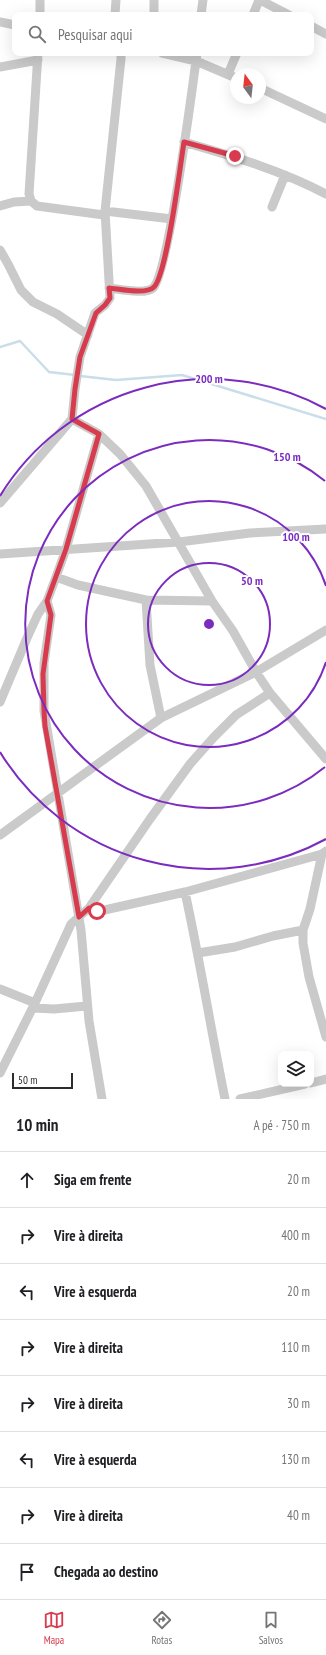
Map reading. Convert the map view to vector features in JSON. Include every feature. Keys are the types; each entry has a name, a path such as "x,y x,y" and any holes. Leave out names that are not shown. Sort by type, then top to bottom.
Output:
{"street":[{"path":"40,0 40,12"},
{"path":"115,12 116,0"},
{"path":"154,0 154,12"},
{"path":"201,12 203,0"},
{"path":"254,12 260,0 283,12"},
{"path":"0,22 12,24"},
{"path":"314,28 326,34"},
{"path":"0,67 38,56 29,194 31,201 37,206 172,219"},
{"path":"0,503 72,419 80,357 96,313 110,298 105,213 120,56"},
{"path":"234,68 236,56"},
{"path":"109,288 145,292 153,288 159,279 172,219 196,57 230,75"},
{"path":"266,91 326,118"},
{"path":"184,142 235,156 285,175 326,194"},
{"path":"272,207 285,175"},
{"path":"0,206 14,202 31,201"},
{"path":"0,250 21,290 33,302 57,314 88,335"},
{"path":"72,419 99,434 120,454 146,486 212,601 233,631 256,672 270,693 326,759"},
{"path":"0,702 35,620 47,601 66,549 99,434"},
{"path":"0,554 179,542 250,533 326,529"},
{"path":"56,576 78,585 146,600 212,601"},
{"path":"146,600 150,665 161,718"},
{"path":"47,601 51,615 44,663 44,711 56,792 82,930 87,1006 102,1099"},
{"path":"0,835 56,792 161,718 256,672 326,630"},
{"path":"0,1073 34,1006 68,930 89,908 190,764 214,737 236,716 270,693"},
{"path":"89,908 94,911 100,911 185,892 324,852 310,909 303,930 303,943 306,965 326,1036"},
{"path":"185,892 225,1099"},
{"path":"198,953 235,947 273,936 303,930"},
{"path":"0,989 34,1006 54,1009 87,1006"},
{"path":"314,1082 326,1079"},
{"path":"240,1099 292,1087"}],"waterway":[{"path":"0,347 20,341 49,372 75,375"},
{"path":"80,376 116,380 182,375 326,419"}],"route":[{"path":"97,911 89,908 79,917 56,792 45,726 44,711 43,674 51,615 47,601 66,549 99,434 72,419 80,357 96,313 108,302 110,298 109,288 145,292 153,288 159,279 172,219 184,142 235,156"}]}
